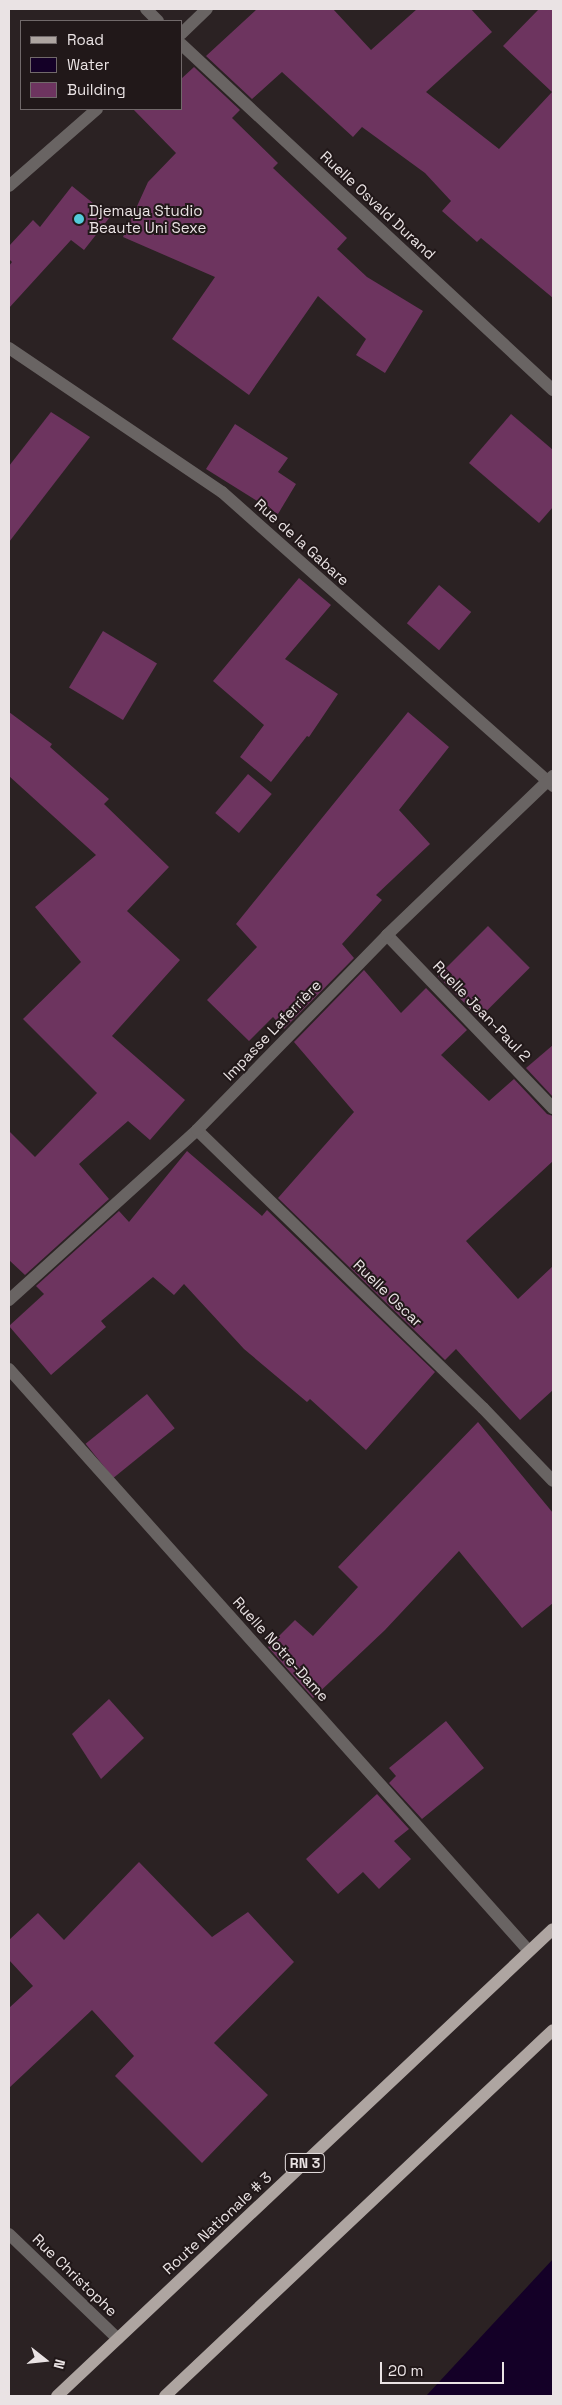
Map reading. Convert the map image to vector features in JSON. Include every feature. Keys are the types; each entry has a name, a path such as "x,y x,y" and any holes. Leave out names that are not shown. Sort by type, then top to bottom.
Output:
{"main road":[{"name":"Route Nationale # 3","path":"57,2396 553,1929"},
{"path":"165,2396 553,2030"}],"street":[{"path":"146,9 157,20"},
{"path":"182,33 207,9"},
{"name":"Ruelle Osvald Durand","path":"182,45 553,390"},
{"path":"9,186 96,110"},
{"name":"Rue de la Gabare","path":"9,348 222,492 551,781"},
{"name":"Impasse Laferrière","path":"9,1300 197,1130 388,935 551,781"},
{"name":"Ruelle Jean-Paul 2","path":"388,935 553,1108"},
{"name":"Ruelle Oscar","path":"197,1130 483,1408 553,1481"},
{"name":"Ruelle Notre-Dame","path":"9,1369 529,1951"},
{"name":"Rue Christophe","path":"9,2234 118,2339"}],"water":[{"path":"553,2259 553,2396 426,2396"}],"building":[{"path":"257,9 333,9 371,50 417,9 471,9 492,32 426,92 499,149 552,92 503,46 539,9 553,9 553,298 481,238 477,242 442,211 451,201 425,173 362,127 353,137 282,72 252,99 206,56"},
{"path":"194,67 240,110 232,118 278,163 273,168 347,238 337,249 367,277 423,311 385,373 356,355 366,339 318,296 249,395 172,339 215,277 123,237 148,182 176,153 134,110 182,110 182,78"},
{"path":"72,186 110,217 84,250 71,240 9,308 9,266 12,262 9,259 9,246 33,220 40,227"},
{"path":"51,412 90,437 9,542 9,466"},
{"path":"511,414 553,450 553,507 539,523 469,463"},
{"path":"235,424 288,458 278,472 296,484 278,514 206,469"},
{"path":"299,578 331,605 285,659 338,694 309,737 307,736 271,782 240,757 264,725 213,681"},
{"path":"439,585 471,612 439,650 407,623"},
{"path":"103,631 157,663 123,720 69,688"},
{"path":"9,712 52,744 50,747 109,799 104,804 169,867 127,911 180,960 112,1036 185,1100 150,1140 128,1121 79,1164 109,1199 25,1275 9,1260 9,1131 35,1157 97,1093 23,1019 81,962 35,907 96,855 9,776"},
{"path":"408,712 449,747 399,810 430,844 376,895 382,900 342,944 354,958 284,1029 273,1017 249,1041 207,1000 257,947 236,924"},
{"path":"248,774 272,794 239,833 215,813"},
{"path":"488,926 530,968 480,1018 438,976"},
{"path":"364,970 401,1013 426,988 467,1030 441,1055 489,1101 514,1079 547,1114 553,1116 553,1161 466,1241 518,1299 553,1266 553,1390 520,1420 456,1349 445,1360 278,1198 354,1112 294,1042"},
{"path":"553,1045 553,1097 526,1068"},
{"path":"187,1151 262,1216 267,1210 435,1372 366,1450 310,1399 307,1402 244,1349 184,1284 174,1295 153,1277 101,1321 106,1327 51,1375 9,1326 44,1294 36,1286 119,1211 129,1222"},
{"path":"147,1394 175,1428 113,1478 86,1444"},
{"path":"478,1422 553,1513 553,1603 522,1628 459,1551 385,1630 313,1698 268,1647 295,1620 313,1636 358,1587 338,1567"},
{"path":"109,1699 144,1738 101,1779 72,1734"},
{"path":"446,1721 484,1768 422,1819 389,1783 396,1776 389,1768"},
{"path":"377,1794 409,1829 394,1841 411,1859 379,1889 363,1872 338,1894 306,1859"},
{"path":"139,1862 212,1937 248,1912 294,1962 214,2043 268,2095 202,2163 115,2076 134,2056 92,2010 9,2088 9,2008 33,1986 9,1960 9,1940 38,1913 64,1940"}],"place":[{"name":"Djemaya Studio Beaute Uni Sexe","path":"79,219"}]}
